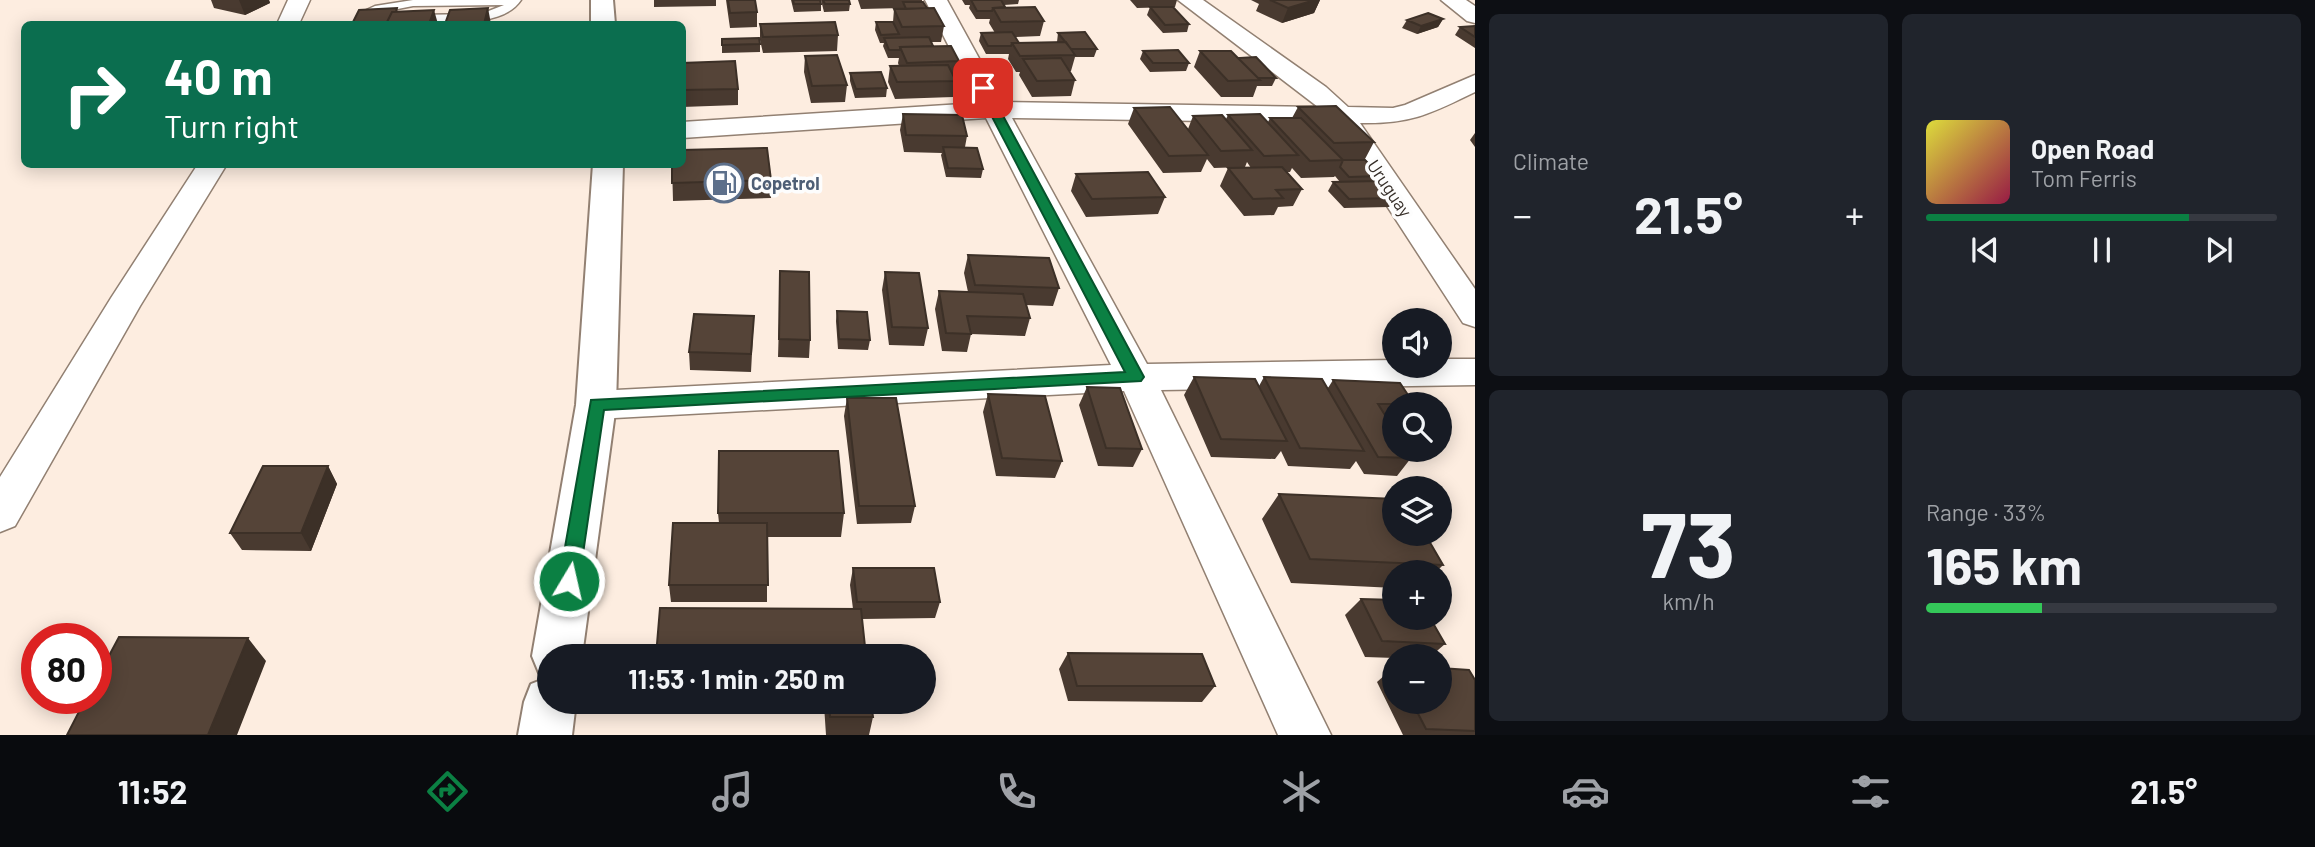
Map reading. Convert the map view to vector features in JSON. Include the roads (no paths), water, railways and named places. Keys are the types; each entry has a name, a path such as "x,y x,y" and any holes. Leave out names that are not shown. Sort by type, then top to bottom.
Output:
{"highway":[{"path":"602,0 603,21"},
{"path":"559,644 596,405 608,168"},
{"path":"545,735 548,714"}],"street":[{"path":"289,21 299,0"},
{"path":"936,0 1136,377 1305,735"},
{"name":"Uruguay","path":"1189,0 1317,92 1340,114 1475,315"},
{"path":"1452,0 1475,16"},
{"path":"686,130 995,110 1393,116 1414,111 1475,83"},
{"path":"4,502 210,168"},
{"path":"596,405 1136,377 1475,373"}],"lane":[{"path":"480,21 507,9 516,1"},
{"path":"398,21 371,19 365,13 374,7 393,4 516,1"},
{"path":"422,21 495,14"}],"place":[{"name":"Copetrol","path":"724,183"}]}
